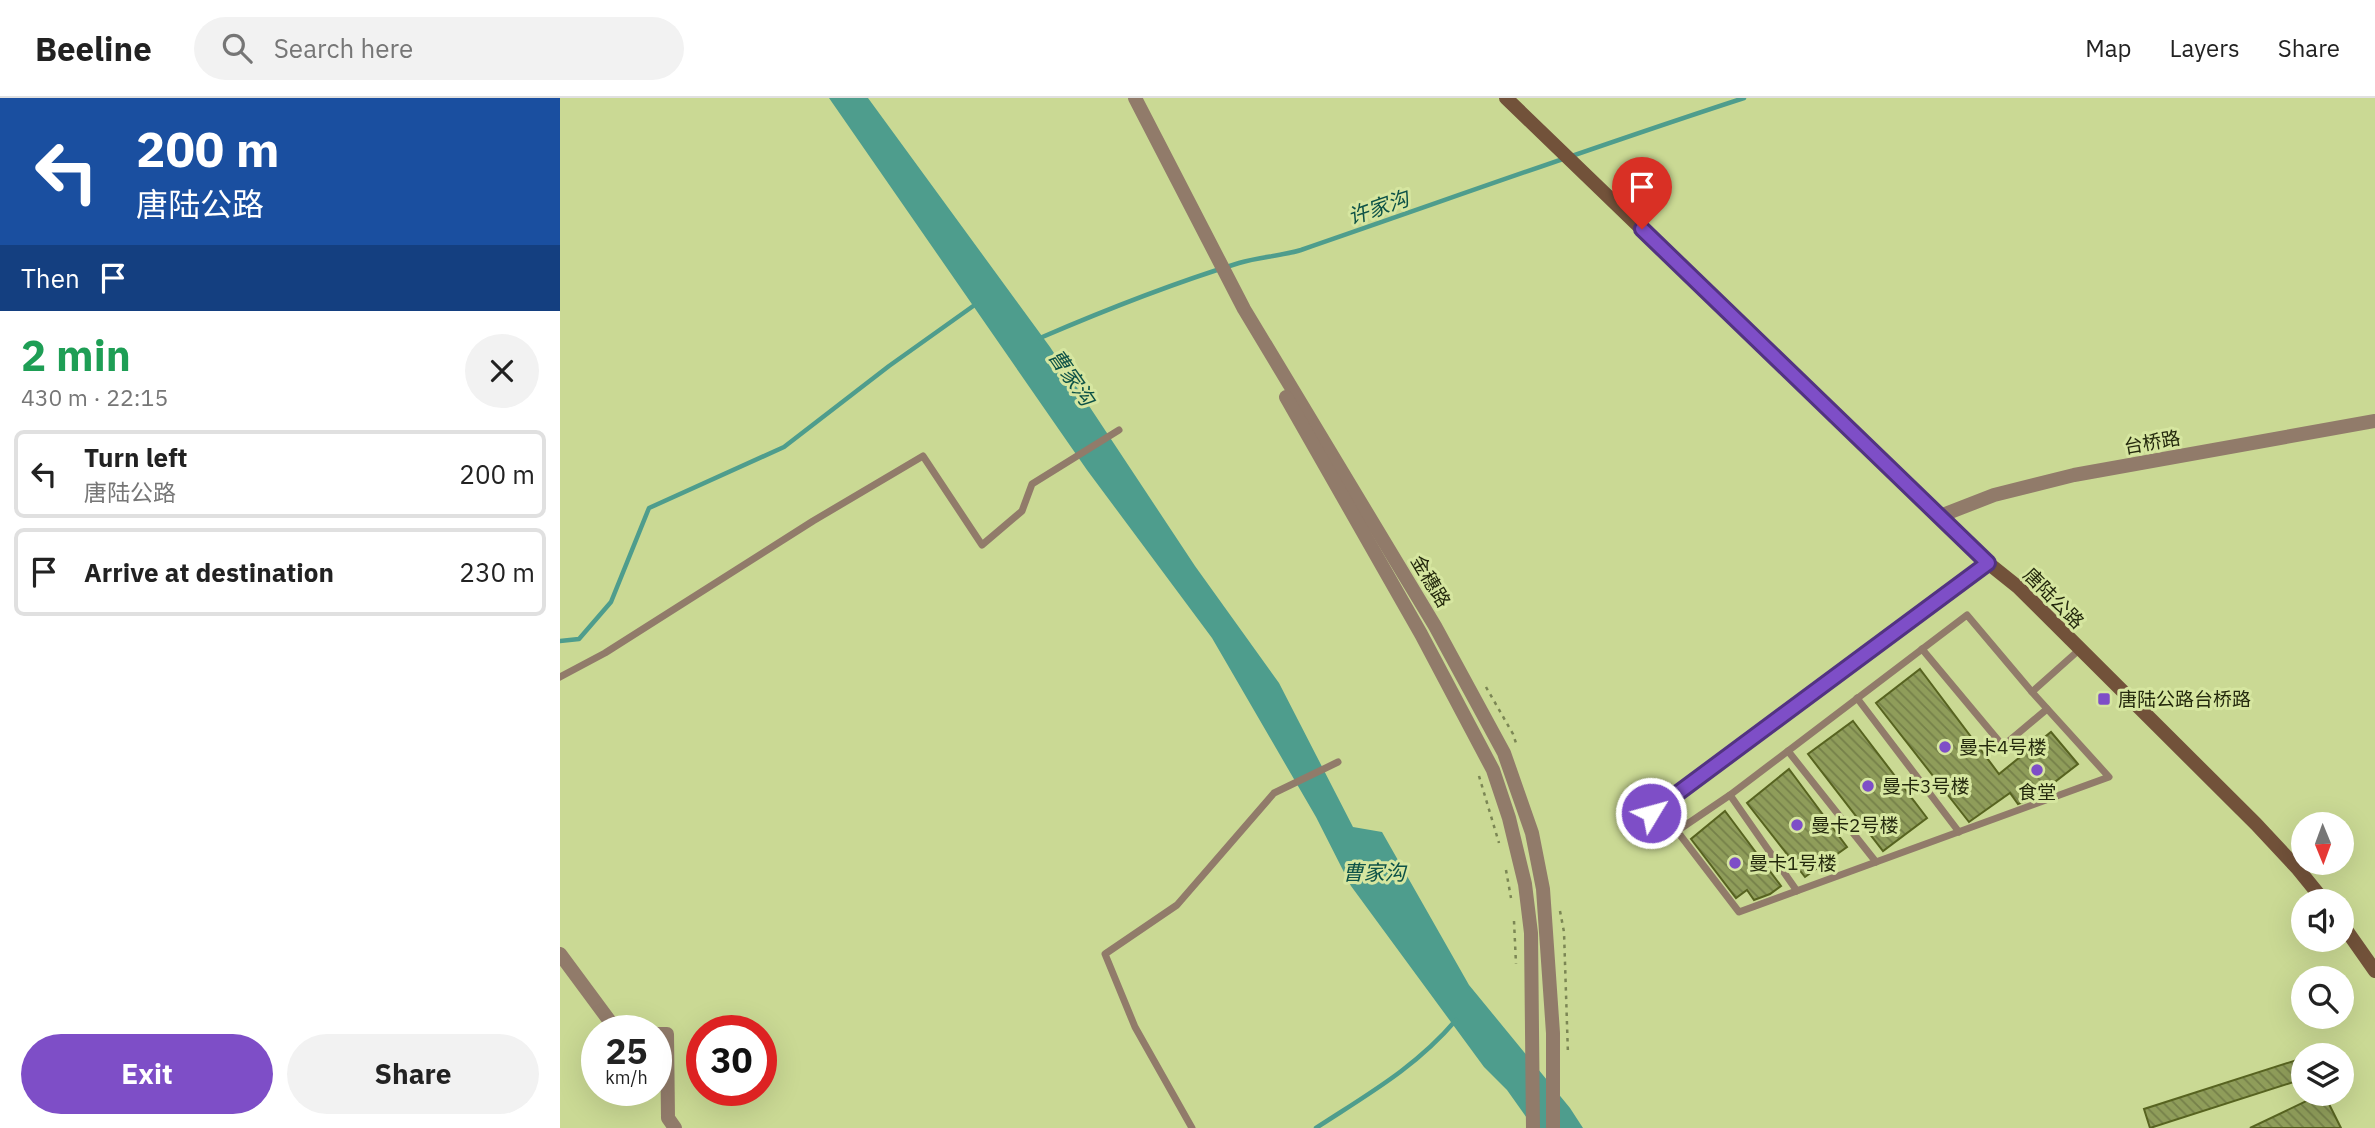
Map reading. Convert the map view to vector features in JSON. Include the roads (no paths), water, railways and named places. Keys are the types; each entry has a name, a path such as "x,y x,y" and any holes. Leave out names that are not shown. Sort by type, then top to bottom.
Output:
{"main road":[{"name":"唐陆公路","path":"1506,98 1988,563 2018,587 2256,824 2313,889"},
{"path":"2354,941 2375,971"}],"street":[{"name":"金穗路","path":"1124,98 1212,253"},
{"name":"金穗路","path":"1135,98 1241,311 1416,625 1493,770 1509,818 1525,884 1531,933 1532,1128"},
{"name":"金穗路","path":"1241,311 1435,626 1504,753 1532,833 1543,889 1553,1033 1553,1128"},
{"name":"台桥路","path":"1940,516 1994,495 2074,475 2375,421"},
{"path":"1651,813 1988,563"},
{"path":"560,954 605,1015"},
{"path":"668,1106 668,1118 675,1128"}],"lane":[{"path":"560,677 605,653 923,456 982,545 1022,511 1032,484 1119,430"},
{"path":"1967,615 2032,692 2109,777 1739,912 1677,831 1730,795 1967,615"},
{"path":"1922,649 2003,746 2047,709"},
{"path":"2032,692 2079,650"},
{"path":"1857,698 1959,832"},
{"path":"1788,751 1876,862"},
{"path":"1192,1128 1135,1027 1105,954 1177,905 1274,793 1338,762"},
{"path":"1730,795 1797,891"}],"water":[{"name":"曹家沟","path":"829,98 868,98 1050,347 1195,566 1279,683 1353,827 1382,832 1469,985 1570,1108 1583,1128 1534,1128 1507,1090 1484,1067 1351,886 1316,817 1212,638 1087,470"}],"waterway":[{"name":"许家沟","path":"1040,338 1188,280 1247,261 1301,250 1744,98"},
{"path":"560,641 579,639 611,602 649,508 784,447 889,366 976,304"},
{"path":"1316,1128 1407,1066 1456,1020"}],"place":[{"name":"唐陆公路台桥路","path":"2104,699"},
{"name":"曼卡4号楼","path":"1945,747"},
{"name":"食堂","path":"2037,770"},
{"name":"曼卡3号楼","path":"1868,786"},
{"name":"曼卡2号楼","path":"1797,825"},
{"name":"曼卡1号楼","path":"1735,863"}]}
